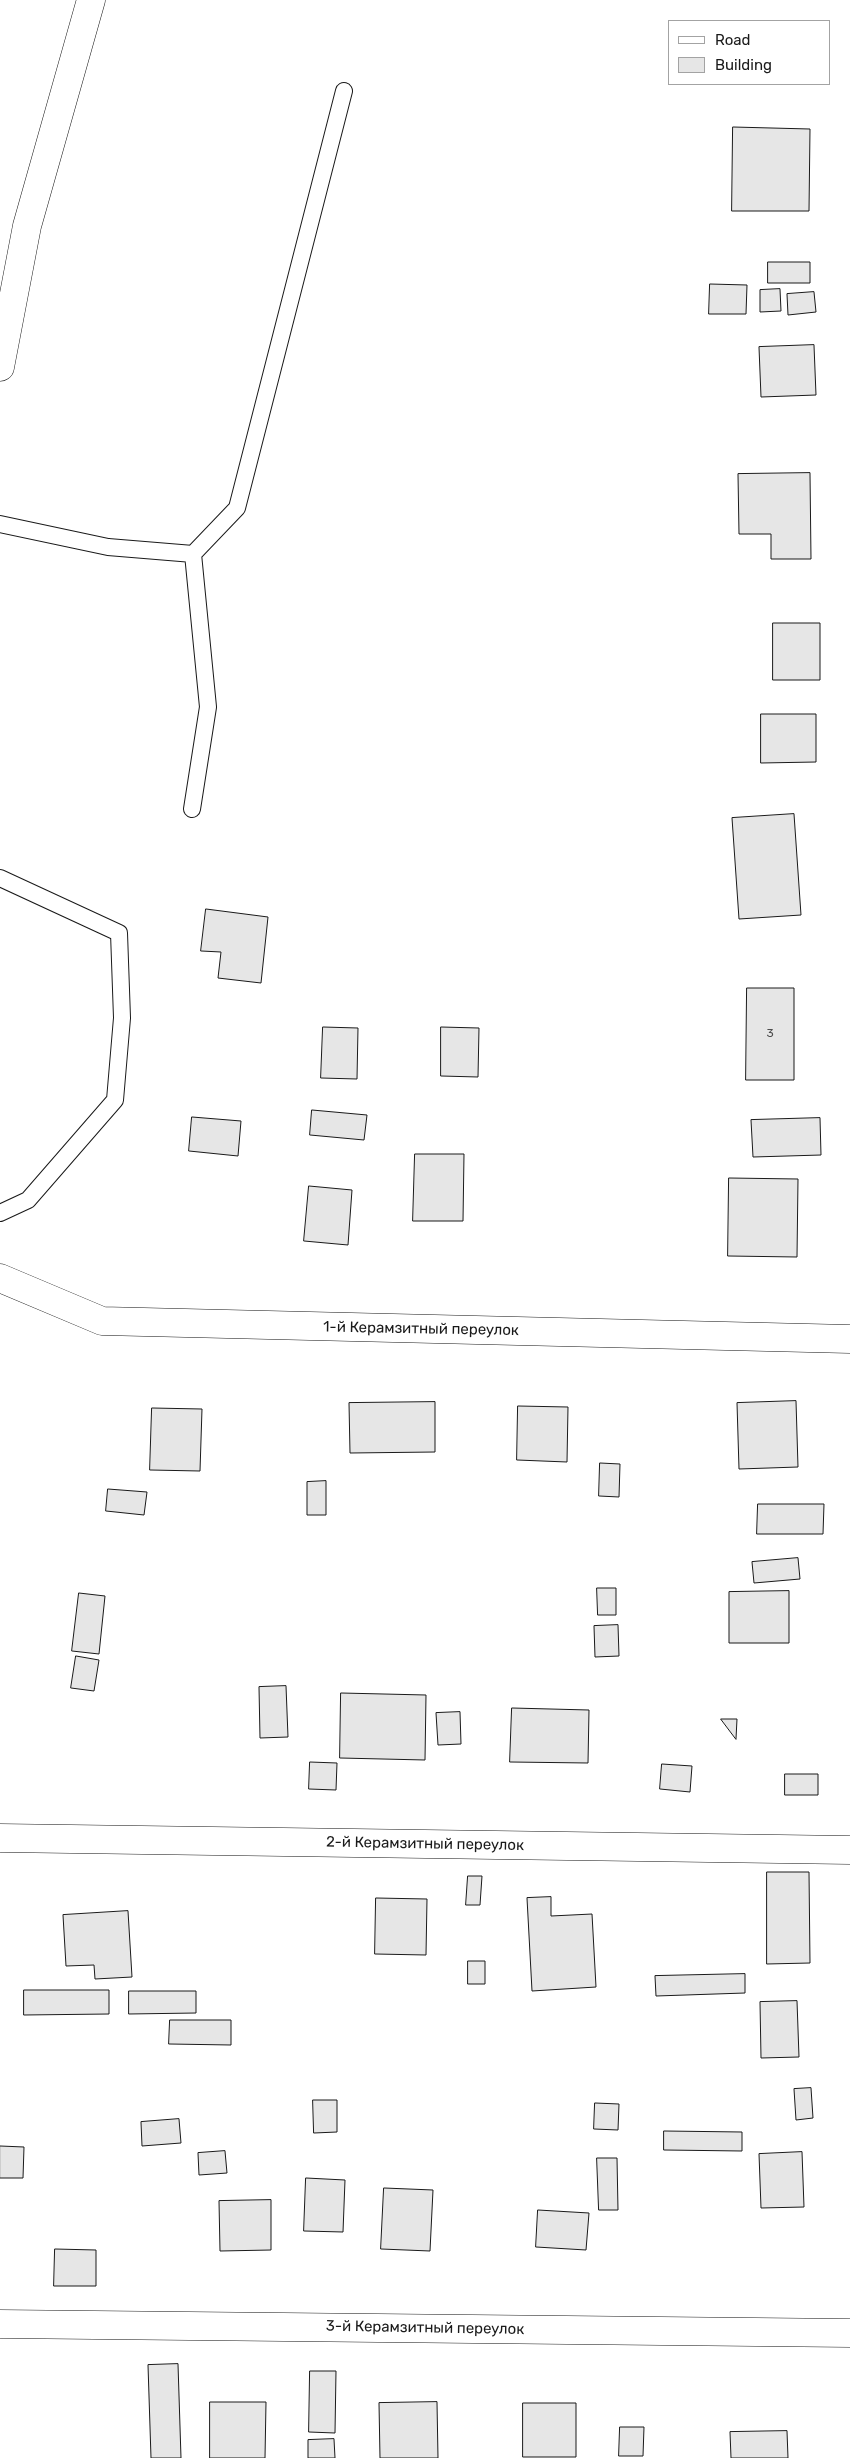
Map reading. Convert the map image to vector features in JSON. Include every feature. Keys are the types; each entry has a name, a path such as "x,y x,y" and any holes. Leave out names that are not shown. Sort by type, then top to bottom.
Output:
{"street":[{"path":"0,366 27,226 91,0"},
{"name":"1-й Керамзитный переулок","path":"0,1278 102,1321 850,1339"},
{"name":"2-й Керамзитный переулок","path":"0,1838 850,1850"},
{"name":"3-й Керамзитный переулок","path":"0,2324 850,2333"}],"lane":[{"path":"192,808 208,708 193,554 237,508 344,91"},
{"path":"0,524 108,547 193,554"},
{"path":"0,878 119,933 122,1018 115,1100 28,1200 0,1213"}],"building":[{"path":"733,127 810,129 809,211 732,211"},
{"path":"768,262 810,262 810,283 768,283"},
{"path":"710,284 747,285 746,314 709,314"},
{"path":"780,289 781,311 760,312 760,290"},
{"path":"814,292 816,312 788,315 787,294"},
{"path":"814,345 816,395 761,397 759,347"},
{"path":"810,473 811,559 771,559 771,534 739,534 738,474"},
{"path":"773,623 820,623 820,680 773,680"},
{"path":"761,714 816,714 816,762 761,763"},
{"path":"794,814 801,915 739,919 732,818"},
{"path":"206,909 268,917 261,983 218,978 221,952 201,951"},
{"path":"747,988 794,988 794,1080 746,1080"},
{"path":"323,1027 358,1028 357,1079 321,1078"},
{"path":"441,1027 479,1028 478,1077 441,1076"},
{"path":"312,1110 367,1115 364,1140 310,1135"},
{"path":"192,1117 241,1121 238,1156 189,1151"},
{"path":"820,1118 821,1155 753,1157 751,1120"},
{"path":"415,1154 464,1154 463,1221 413,1221"},
{"path":"729,1178 798,1179 797,1257 728,1256"},
{"path":"309,1186 352,1190 348,1245 304,1241"},
{"path":"796,1401 798,1467 739,1469 737,1403"},
{"path":"435,1402 435,1452 350,1453 349,1403"},
{"path":"518,1406 568,1407 567,1462 517,1460"},
{"path":"152,1408 202,1409 200,1471 150,1470"},
{"path":"600,1463 620,1464 619,1497 599,1496"},
{"path":"326,1481 326,1515 307,1515 307,1482"},
{"path":"108,1489 147,1492 144,1515 106,1511"},
{"path":"758,1504 824,1504 823,1534 757,1534"},
{"path":"798,1558 800,1579 754,1583 752,1562"},
{"path":"597,1588 616,1588 616,1615 598,1615"},
{"path":"789,1591 789,1643 729,1643 729,1592"},
{"path":"79,1593 105,1596 99,1654 72,1651"},
{"path":"618,1625 619,1656 595,1657 594,1626"},
{"path":"76,1656 99,1660 94,1691 71,1688"},
{"path":"286,1686 288,1737 260,1738 259,1687"},
{"path":"341,1693 426,1695 425,1760 340,1758"},
{"path":"512,1708 589,1710 588,1763 510,1762"},
{"path":"460,1712 461,1744 438,1745 436,1713"},
{"path":"721,1719 737,1719 736,1739"},
{"path":"310,1762 337,1763 336,1790 309,1789"},
{"path":"662,1764 692,1766 690,1792 660,1789"},
{"path":"785,1774 818,1774 818,1795 785,1795"},
{"path":"767,1872 809,1872 810,1963 767,1964"},
{"path":"468,1876 482,1876 480,1905 466,1905"},
{"path":"551,1897 551,1916 592,1914 596,1987 532,1991 527,1898"},
{"path":"376,1898 427,1899 426,1955 375,1954"},
{"path":"128,1911 132,1977 95,1979 94,1965 66,1966 63,1915"},
{"path":"468,1961 485,1961 485,1984 468,1984"},
{"path":"745,1974 745,1993 656,1996 655,1976"},
{"path":"24,1990 109,1990 109,2014 24,2015"},
{"path":"129,1991 196,1991 196,2013 129,2014"},
{"path":"797,2001 799,2057 761,2058 760,2002"},
{"path":"170,2020 231,2020 231,2045 169,2044"},
{"path":"811,2088 813,2118 796,2120 794,2089"},
{"path":"313,2100 337,2100 337,2132 314,2133"},
{"path":"595,2103 619,2104 618,2130 594,2129"},
{"path":"179,2119 181,2143 142,2146 141,2122"},
{"path":"664,2131 742,2132 742,2151 664,2150"},
{"path":"0,2146 24,2147 23,2178 0,2178"},
{"path":"225,2151 227,2173 199,2175 198,2153"},
{"path":"802,2152 804,2207 761,2208 759,2154"},
{"path":"597,2158 617,2158 618,2210 599,2210"},
{"path":"306,2178 345,2180 343,2232 304,2231"},
{"path":"384,2188 433,2190 430,2251 381,2249"},
{"path":"271,2200 271,2250 220,2251 219,2201"},
{"path":"538,2210 589,2213 586,2250 536,2247"},
{"path":"55,2249 96,2250 96,2286 54,2286"},
{"path":"178,2364 181,2458 151,2458 148,2365"},
{"path":"310,2371 336,2371 335,2433 309,2432"},
{"path":"210,2402 266,2402 265,2458 210,2458"},
{"path":"437,2402 438,2458 380,2458 379,2403"},
{"path":"523,2403 576,2403 576,2457 523,2457"},
{"path":"620,2427 644,2427 643,2456 619,2456"},
{"path":"787,2431 788,2458 731,2458 730,2432"},
{"path":"334,2439 335,2458 308,2458 308,2440"}]}
